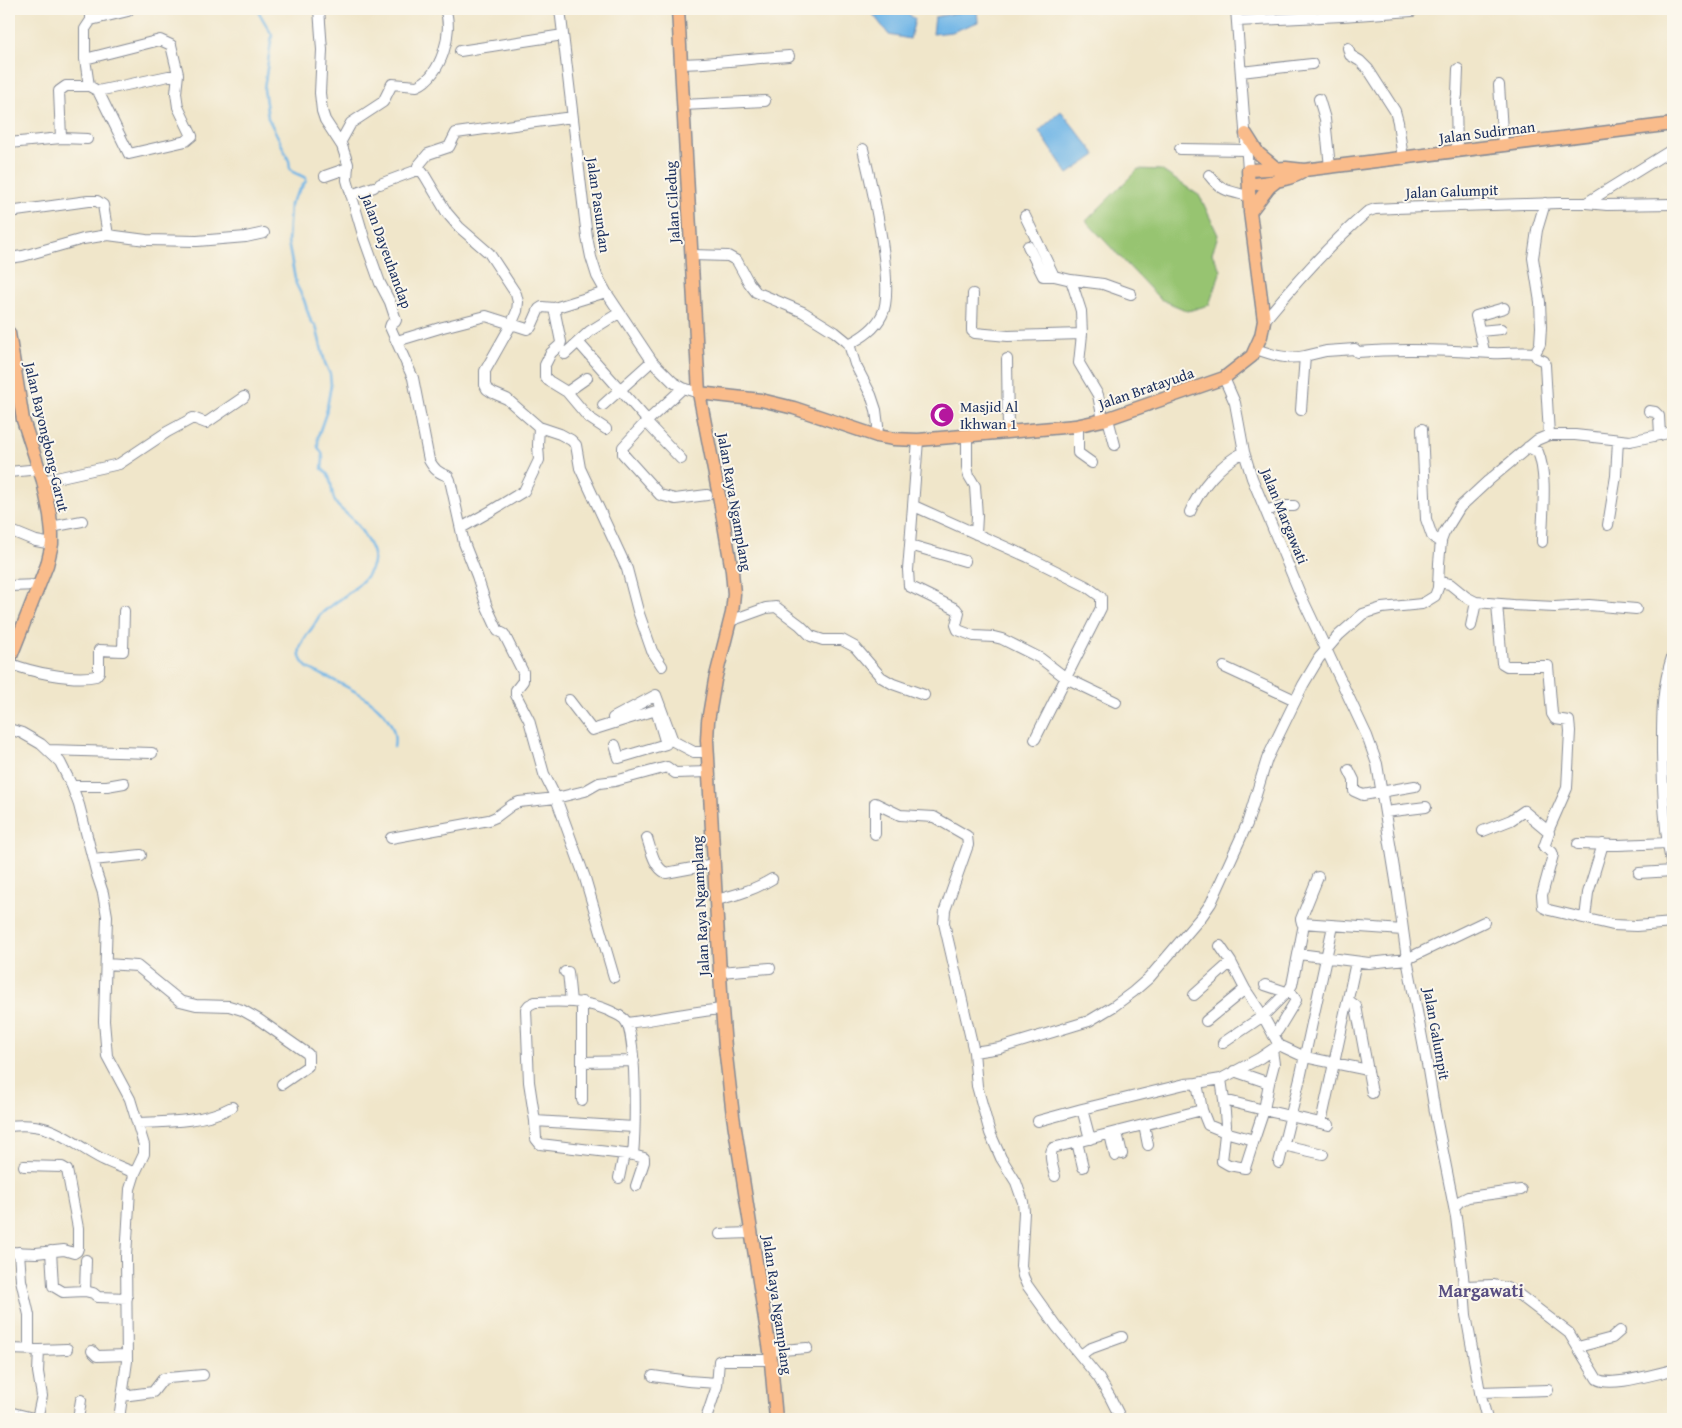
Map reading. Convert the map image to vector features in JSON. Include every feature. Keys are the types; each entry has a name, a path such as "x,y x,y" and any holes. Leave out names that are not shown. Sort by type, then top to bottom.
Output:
{"main road":[{"name":"Jalan Ciledug","path":"678,9 699,393"},
{"name":"Jalan Sudirman","path":"1278,174 1296,175 1304,170 1673,124"},
{"path":"1246,134 1258,153 1278,174"},
{"path":"1248,170 1278,174"},
{"name":"Jalan Bratayuda","path":"699,393 743,397 786,406 877,436 918,440 1078,425 1105,420 1224,378 1247,361 1256,349 1264,321 1250,212 1248,170"},
{"path":"1249,190 1278,174"},
{"path":"1250,212 1278,174"},
{"name":"Jalan Bayongbong-Garut","path":"9,333 24,420 41,475 50,515 52,544 47,565 9,662"},
{"name":"Jalan Raya Ngamplang","path":"699,393 732,571 734,604 715,680 708,726 722,1009 734,1116 770,1355 776,1419"}],"street":[{"path":"85,59 160,40 170,45 178,74 176,93 178,107 192,136 186,141 129,154 94,88 85,59 85,29 91,20 90,9"},
{"name":"Jalan Dayeuhandap","path":"319,9 322,50 320,93 322,111 325,120 341,145 348,166 347,180 351,195 380,283 390,302 396,321 390,327 413,378 429,460 438,472 448,476 464,543 477,576 486,607 497,630 504,634 523,672 523,681 516,690 516,695 529,720 544,774 556,798 584,878 614,978"},
{"path":"341,145 351,123 383,102 392,84 417,86 430,76 439,62 447,42 449,22 445,9"},
{"name":"Jalan Pasundan","path":"560,9 586,237 590,257 597,276 606,292 652,361 683,388 699,393"},
{"name":"Jalan Bratayuda","path":"1236,9 1248,170"},
{"path":"91,20 128,11"},
{"path":"1237,21 1412,11"},
{"path":"460,51 563,35"},
{"path":"1348,48 1350,55 1368,69 1394,111 1398,122 1403,159"},
{"path":"682,64 789,56"},
{"path":"1241,72 1312,64"},
{"path":"1457,152 1456,100 1458,69"},
{"path":"62,138 59,91 66,86 94,88 178,74"},
{"path":"1499,85 1504,146"},
{"path":"1319,99 1325,119 1330,167"},
{"path":"684,105 765,101"},
{"path":"351,195 377,186 449,146 456,133 572,117"},
{"path":"9,143 62,138 87,139"},
{"path":"849,344 864,337 882,316 887,294 880,234 863,149"},
{"path":"1180,149 1247,150"},
{"path":"1586,203 1673,149"},
{"path":"423,161 446,213 489,253 516,294 518,302 515,326 484,371 485,385 493,393 507,400 539,427 560,434 576,445 580,468 627,569 638,611 652,651 662,666"},
{"path":"325,176 348,166"},
{"path":"1209,175 1219,187 1225,190 1249,190"},
{"path":"9,212 97,201 103,205 108,235"},
{"path":"1545,203 1537,230 1533,258 1540,302 1541,327 1540,344 1535,353 1536,358 1544,361 1545,365 1549,435"},
{"name":"Jalan Galumpit","path":"1264,321 1334,242 1371,210 1545,203 1673,204"},
{"path":"1025,216 1054,276"},
{"path":"9,258 83,239 108,235 146,240 197,241 246,237 264,233"},
{"path":"1028,246 1043,276 1103,284 1130,294"},
{"path":"691,255 728,256 736,261 749,284 756,292 802,312 835,332 849,344 855,364 876,410 877,436"},
{"path":"1071,280 1081,311 1082,334 1079,363 1098,395 1105,420 1115,444"},
{"path":"397,342 486,316 525,330 530,328 539,309 542,307 554,308 606,292"},
{"path":"973,294 972,331 975,333 1008,336 1082,334"},
{"path":"554,308 561,342 545,365 545,377 567,392 588,417 606,429"},
{"path":"1484,351 1476,316 1504,308"},
{"path":"565,354 590,331 619,313"},
{"path":"1480,331 1501,329"},
{"path":"578,342 681,460"},
{"path":"1256,349 1279,357 1289,358 1326,351 1355,349 1357,352 1377,350 1535,353"},
{"path":"1301,410 1305,356"},
{"path":"1008,359 1008,431"},
{"path":"603,405 652,361"},
{"path":"567,392 587,378"},
{"name":"Jalan Margawati","path":"1224,378 1234,404 1244,452 1266,511 1301,596 1328,654"},
{"path":"683,388 647,421 623,447 623,454 660,495 675,499 708,495"},
{"path":"9,472 41,475 118,464 167,432 193,418 206,422 244,397"},
{"path":"1649,411 1655,412 1659,416 1660,434"},
{"path":"1078,425 1078,453 1092,463"},
{"path":"461,528 524,491 539,460 539,427"},
{"path":"1422,428 1426,519 1432,536 1441,543"},
{"path":"974,1052 1000,1048 1089,1021 1114,1006 1149,978 1211,903 1246,824 1267,760 1315,664 1328,654 1356,619 1363,614 1382,608 1422,604 1435,596 1444,583 1441,543 1444,533 1460,507 1488,480 1531,448 1537,440 1549,435 1575,434 1618,444 1673,432"},
{"path":"967,435 967,467 969,476 975,486 978,516 976,534"},
{"path":"918,440 908,570 909,586 956,608 958,613 956,625 958,630 974,636 1002,639 1040,658 1066,678 1116,702"},
{"path":"1608,525 1616,476 1618,444"},
{"path":"1531,448 1538,452 1541,465 1543,486 1542,542"},
{"path":"1190,512 1200,491 1232,459 1244,452"},
{"path":"914,506 1028,557 1100,595 1101,608 1035,739"},
{"path":"1266,511 1280,506 1294,506"},
{"path":"51,527 82,521"},
{"path":"9,530 52,544"},
{"path":"910,545 965,561"},
{"path":"1444,583 1476,602 1555,606 1589,605 1636,609"},
{"path":"9,586 39,585"},
{"path":"1471,626 1476,602"},
{"path":"1497,604 1502,663 1507,666 1548,666 1552,714 1555,719 1569,721 1567,788 1548,831 1544,847 1552,852 1553,855 1542,895 1542,905 1549,910 1561,914 1621,926 1673,923"},
{"path":"730,621 766,608 776,607 811,636 823,640 842,640 856,647 881,677 893,684 924,695"},
{"path":"9,662 24,669 42,673 84,677 96,676 99,672 100,650 123,652 124,611"},
{"name":"Jalan Galumpit","path":"1328,654 1367,736 1382,792 1407,959 1454,1208 1466,1315 1480,1392 1487,1419"},
{"path":"1639,873 1673,871 1664,844 1662,701 1673,654"},
{"path":"1224,667 1296,700"},
{"path":"592,730 656,695 670,743"},
{"path":"569,700 592,730"},
{"path":"592,730 659,709"},
{"path":"9,729 22,733 48,750 60,762 72,786 103,893 106,916 104,1021 107,1056 126,1092 144,1145 144,1154 130,1189 127,1235 126,1355 119,1419"},
{"path":"614,745 619,758 670,743 694,752 708,746"},
{"path":"48,750 152,753"},
{"path":"391,838 489,820 514,804 556,798 585,791 599,783 615,781 667,767 675,773 709,772"},
{"path":"1349,770 1354,780 1354,791 1363,795 1415,786"},
{"path":"72,786 107,786 124,782"},
{"path":"875,834 875,803 900,815 934,817 962,831 968,839 967,849 945,910 944,918 974,1052 977,1086 990,1133 1001,1158 1016,1182 1023,1202 1021,1266 1023,1276 1027,1286 1056,1327 1084,1352 1121,1419"},
{"path":"1385,812 1426,807"},
{"path":"1483,831 1511,820 1524,811 1548,831"},
{"path":"647,838 658,866 666,873 714,864"},
{"path":"1578,844 1664,844"},
{"path":"1584,918 1588,892 1603,844"},
{"path":"93,860 140,855"},
{"path":"1223,1043 1263,1016 1292,985 1304,924 1301,923 1301,919 1318,877"},
{"path":"716,900 742,894 772,879"},
{"path":"1299,954 1369,963 1407,959 1484,922"},
{"path":"1304,924 1403,930"},
{"path":"1278,1163 1305,1057 1333,926"},
{"path":"1220,946 1263,1016 1273,1035 1275,1047 1274,1064 1264,1110 1246,1168 1229,1165 1222,1160 1226,1125 1221,1078"},
{"path":"1194,995 1231,962"},
{"path":"1224,1100 1325,1124 1334,1062 1356,962"},
{"path":"106,964 137,966 180,1001 196,1005 229,1006 242,1010 258,1019 308,1054 308,1066 282,1084"},
{"path":"720,972 770,968"},
{"path":"1265,985 1288,991 1296,1000 1273,1035"},
{"path":"1206,1020 1245,989"},
{"path":"1348,1000 1356,1006 1372,1093"},
{"path":"619,1178 629,1155 634,1127 634,1061 627,1022 620,1016 601,1007 582,1002 535,1002 526,1009 528,1073 537,1142 542,1145 629,1155 644,1158 636,1186"},
{"path":"582,1002 582,1100"},
{"path":"627,1022 722,1009"},
{"path":"1038,1121 1185,1084 1221,1078 1275,1047 1305,1057 1368,1070"},
{"path":"582,1062 634,1061"},
{"path":"1234,1071 1269,1083"},
{"path":"1198,1083 1202,1110 1208,1125 1254,1140"},
{"path":"138,1123 171,1122 224,1111 232,1107"},
{"path":"1082,1109 1090,1138"},
{"path":"1055,1176 1051,1150 1090,1138 1202,1110"},
{"path":"535,1121 634,1127"},
{"path":"9,1126 22,1124 48,1128 66,1136 102,1159 135,1173"},
{"path":"1144,1124 1148,1145"},
{"path":"1113,1133 1118,1155"},
{"path":"1077,1142 1083,1168"},
{"path":"1283,1145 1323,1154"},
{"path":"9,1412 37,1419 42,1396 29,1315 14,1252 36,1253 64,1250 73,1253 77,1251 78,1228 68,1172 64,1168 24,1166"},
{"path":"1454,1208 1460,1201 1468,1197 1521,1190"},
{"path":"720,1234 751,1232"},
{"path":"51,1251 53,1286 63,1292 85,1290 98,1297 127,1298"},
{"path":"85,1290 86,1260"},
{"path":"1464,1286 1494,1285 1507,1288 1518,1294 1569,1333 1597,1379 1601,1382 1618,1381 1673,1370"},
{"path":"1578,1347 1612,1338 1620,1331"},
{"path":"1084,1352 1122,1337"},
{"path":"9,1349 67,1348"},
{"path":"706,1419 717,1383 720,1360 770,1355 807,1348"},
{"path":"92,1351 97,1356 126,1355"},
{"path":"122,1396 153,1392 163,1379 204,1374"},
{"path":"653,1376 688,1382 717,1383"},
{"path":"1480,1392 1548,1390"},
{"path":"78,1419 81,1400"}],"green space":[{"path":"1138,169 1161,170 1200,196 1218,235 1212,254 1221,270 1209,305 1188,311 1160,299 1086,221"}],"water":[{"path":"869,9 902,9 915,19 910,39 889,35"},
{"path":"977,9 978,22 952,32 933,34 935,17"},
{"path":"1061,111 1096,155 1068,174 1039,131"}],"waterway":[{"path":"257,9 272,35 264,89 268,118 289,161 290,168 293,172 306,178 306,181 290,204 288,242 296,284 304,300 311,322 316,326 325,363 330,374 331,385 326,413 318,436 318,447 323,459 322,469 331,481 334,500 362,532 373,554 373,563 362,581 320,615 302,643 300,658 308,668 365,697 378,708 388,719 394,732 394,747"}],"place":[{"name":"Masjid Al Ikhwan 1","path":"942,415"}],"district":[{"name":"Margawati","path":"1481,1290"}]}
